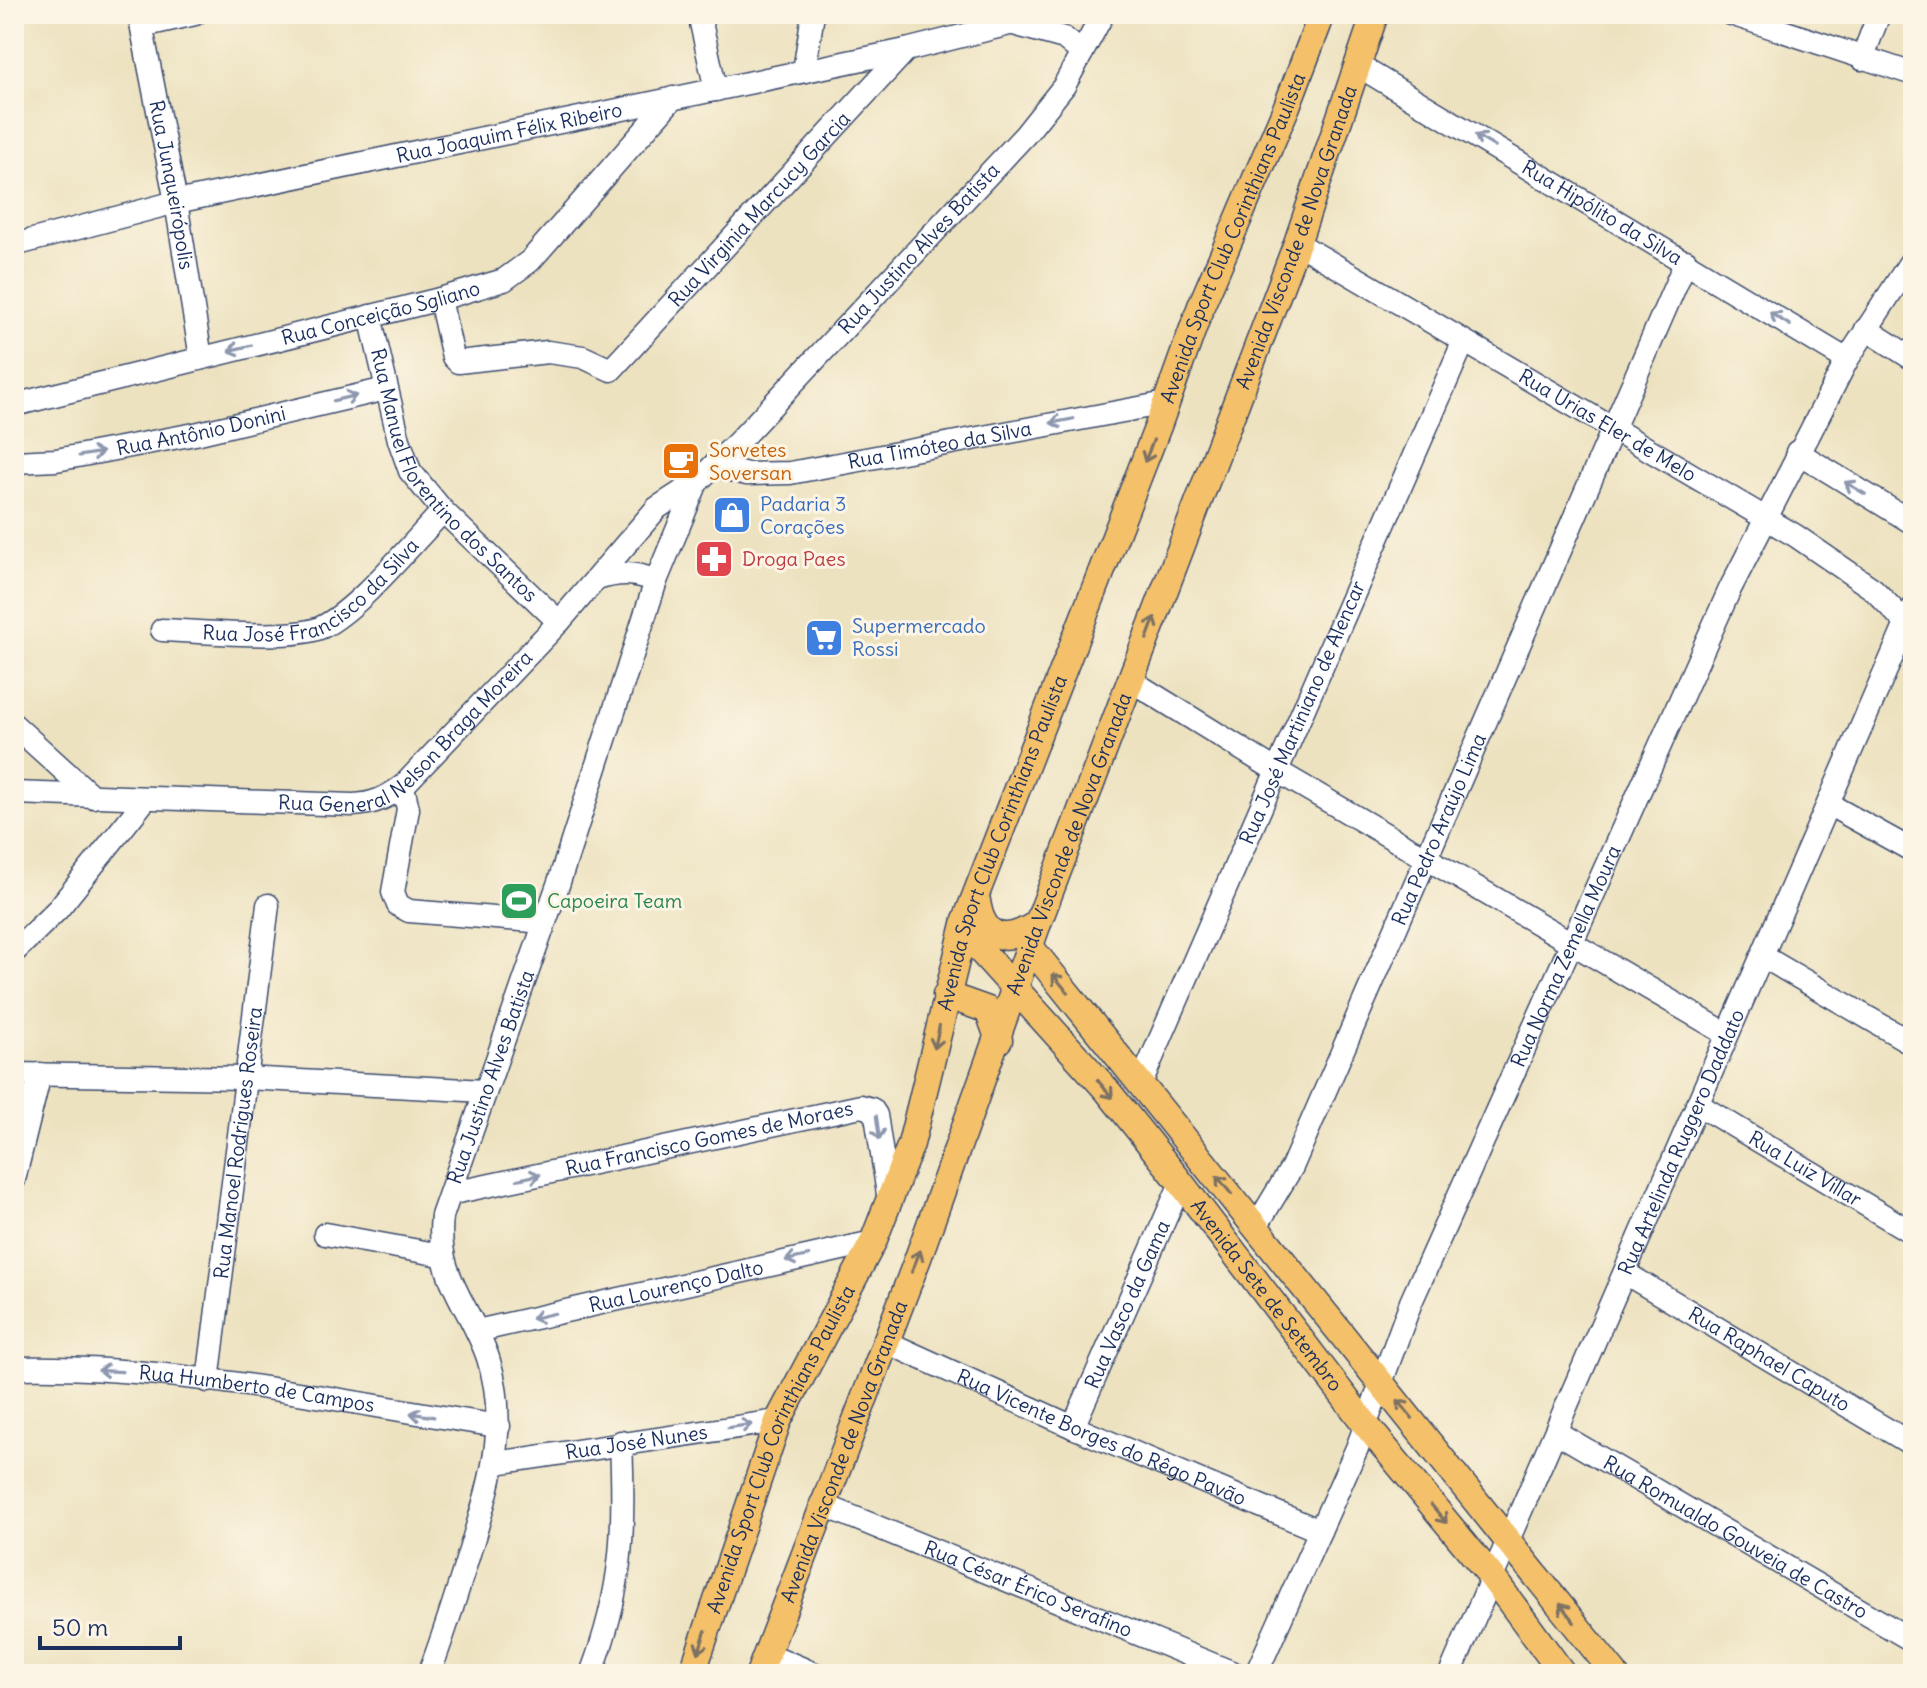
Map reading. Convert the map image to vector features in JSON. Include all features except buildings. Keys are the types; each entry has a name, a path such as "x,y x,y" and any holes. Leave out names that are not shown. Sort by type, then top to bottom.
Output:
{"main road":[{"name":"Avenida Sport Club Corinthians Paulista","path":"692,1674 778,1421 873,1242 889,1201 918,1120 966,920 1201,306 1287,106 1322,14"},
{"name":"Avenida Visconde de Nova Granada","path":"762,1664 1297,243 1375,14"},
{"path":"976,894 979,915 990,932 1011,936 1034,935"},
{"name":"Avenida Sete de Setembro","path":"966,920 974,941 1106,1089 1366,1425 1492,1577 1563,1674"},
{"name":"Avenida Sete de Setembro","path":"1034,935 1141,1083 1615,1674"},
{"path":"946,995 985,1007 999,1040"}],"street":[{"path":"141,20 195,14"},
{"path":"699,14 716,90"},
{"path":"804,71 813,14"},
{"name":"Rua Joaquim Félix Ribeiro","path":"1004,23 1049,14"},
{"name":"Rua Justino Alves Batista","path":"429,1674 446,1632 496,1463 499,1426 494,1382 477,1331 454,1290 441,1255 442,1216 453,1193 656,581 705,474 1025,135 1064,86 1103,14"},
{"path":"1731,14 1913,74"},
{"path":"1862,59 1879,14"},
{"name":"Rua Junqueirópolis","path":"141,20 176,202 201,358"},
{"name":"Rua Joaquim Félix Ribeiro","path":"14,245 176,202 906,50 981,22 1040,29 1064,38 1082,53"},
{"name":"Rua Virginia Marcucy Garcia","path":"440,299 453,357 458,362 548,352 583,357 611,370 906,50"},
{"name":"Rua Hipólito da Silva","path":"1357,65 1847,360"},
{"name":"Rua Conceição Sgliano","path":"14,405 440,299 504,280 530,261 673,98"},
{"name":"Rua Urias Eler de Melo","path":"1297,243 1764,519 1873,589 1911,620"},
{"name":"Rua Norma Zemella Moura","path":"1256,1674 1366,1425 1411,1302 1764,519 1847,360 1913,258"},
{"name":"Rua Pedro Araújo Lima","path":"1257,1225 1292,1167 1686,261"},
{"name":"Rua Manuel Florentino dos Santos","path":"370,316 386,389 410,471 443,511 559,622"},
{"path":"1866,329 1913,359"},
{"name":"Rua José Martiniano de Alencar","path":"1141,1083 1463,343"},
{"name":"Rua Antônio Donini","path":"14,462 56,460 195,434 386,389"},
{"name":"Rua Timóteo da Silva","path":"705,474 790,473 1166,403"},
{"path":"1797,452 1913,523"},
{"name":"Rua General Nelson Braga Moreira","path":"14,793 145,800 372,804 403,786 559,622 657,508 705,474"},
{"name":"Rua José Francisco da Silva","path":"162,630 292,633 323,627 359,597 443,511"},
{"path":"597,579 618,572 641,574 656,581"},
{"name":"Rua Artelinda Ruggero Daddato","path":"1450,1674 1507,1536 1556,1432 1727,1034 1764,957 1911,620"},
{"path":"1130,680 1277,771 1727,1034"},
{"path":"14,725 93,797"},
{"path":"403,786 408,809 393,892 398,905 409,911 544,922"},
{"path":"14,952 58,909 145,800"},
{"path":"1830,805 1913,851"},
{"name":"Rua Manoel Rodrigues Roseira","path":"208,1381 268,905"},
{"path":"1764,957 1913,1044"},
{"path":"14,1074 244,1078 485,1091"},
{"path":"14,1180 40,1074"},
{"name":"Rua Luiz Villar","path":"1697,1104 1913,1233"},
{"name":"Rua Francisco Gomes de Moraes","path":"453,1193 861,1106 872,1109 876,1115 889,1201"},
{"name":"Rua Vasco da Gama","path":"1073,1427 1181,1183"},
{"path":"325,1234 441,1255"},
{"name":"Rua Lourenço Dalto","path":"477,1331 873,1242"},
{"name":"Rua Raphael Caputo","path":"1625,1273 1913,1445"},
{"name":"Rua Vicente Borges do Rêgo Pavão","path":"884,1341 1073,1427 1320,1531"},
{"name":"Rua Humberto de Campos","path":"14,1368 127,1372 208,1381 499,1426"},
{"name":"Rua José Nunes","path":"496,1463 778,1421"},
{"name":"Rua Romualdo Gouveia de Castro","path":"1556,1432 1913,1641"},
{"path":"591,1674 613,1610 621,1570 621,1442"},
{"name":"Rua César Érico Serafino","path":"821,1504 1236,1674"},
{"path":"762,1664 815,1674"}],"place":[{"name":"Sorvetes Soversan","path":"681,461"},
{"name":"Padaria 3 Corações","path":"732,515"},
{"name":"Droga Paes","path":"714,559"},
{"name":"Supermercado Rossi","path":"824,638"},
{"name":"Capoeira Team","path":"519,901"}]}
